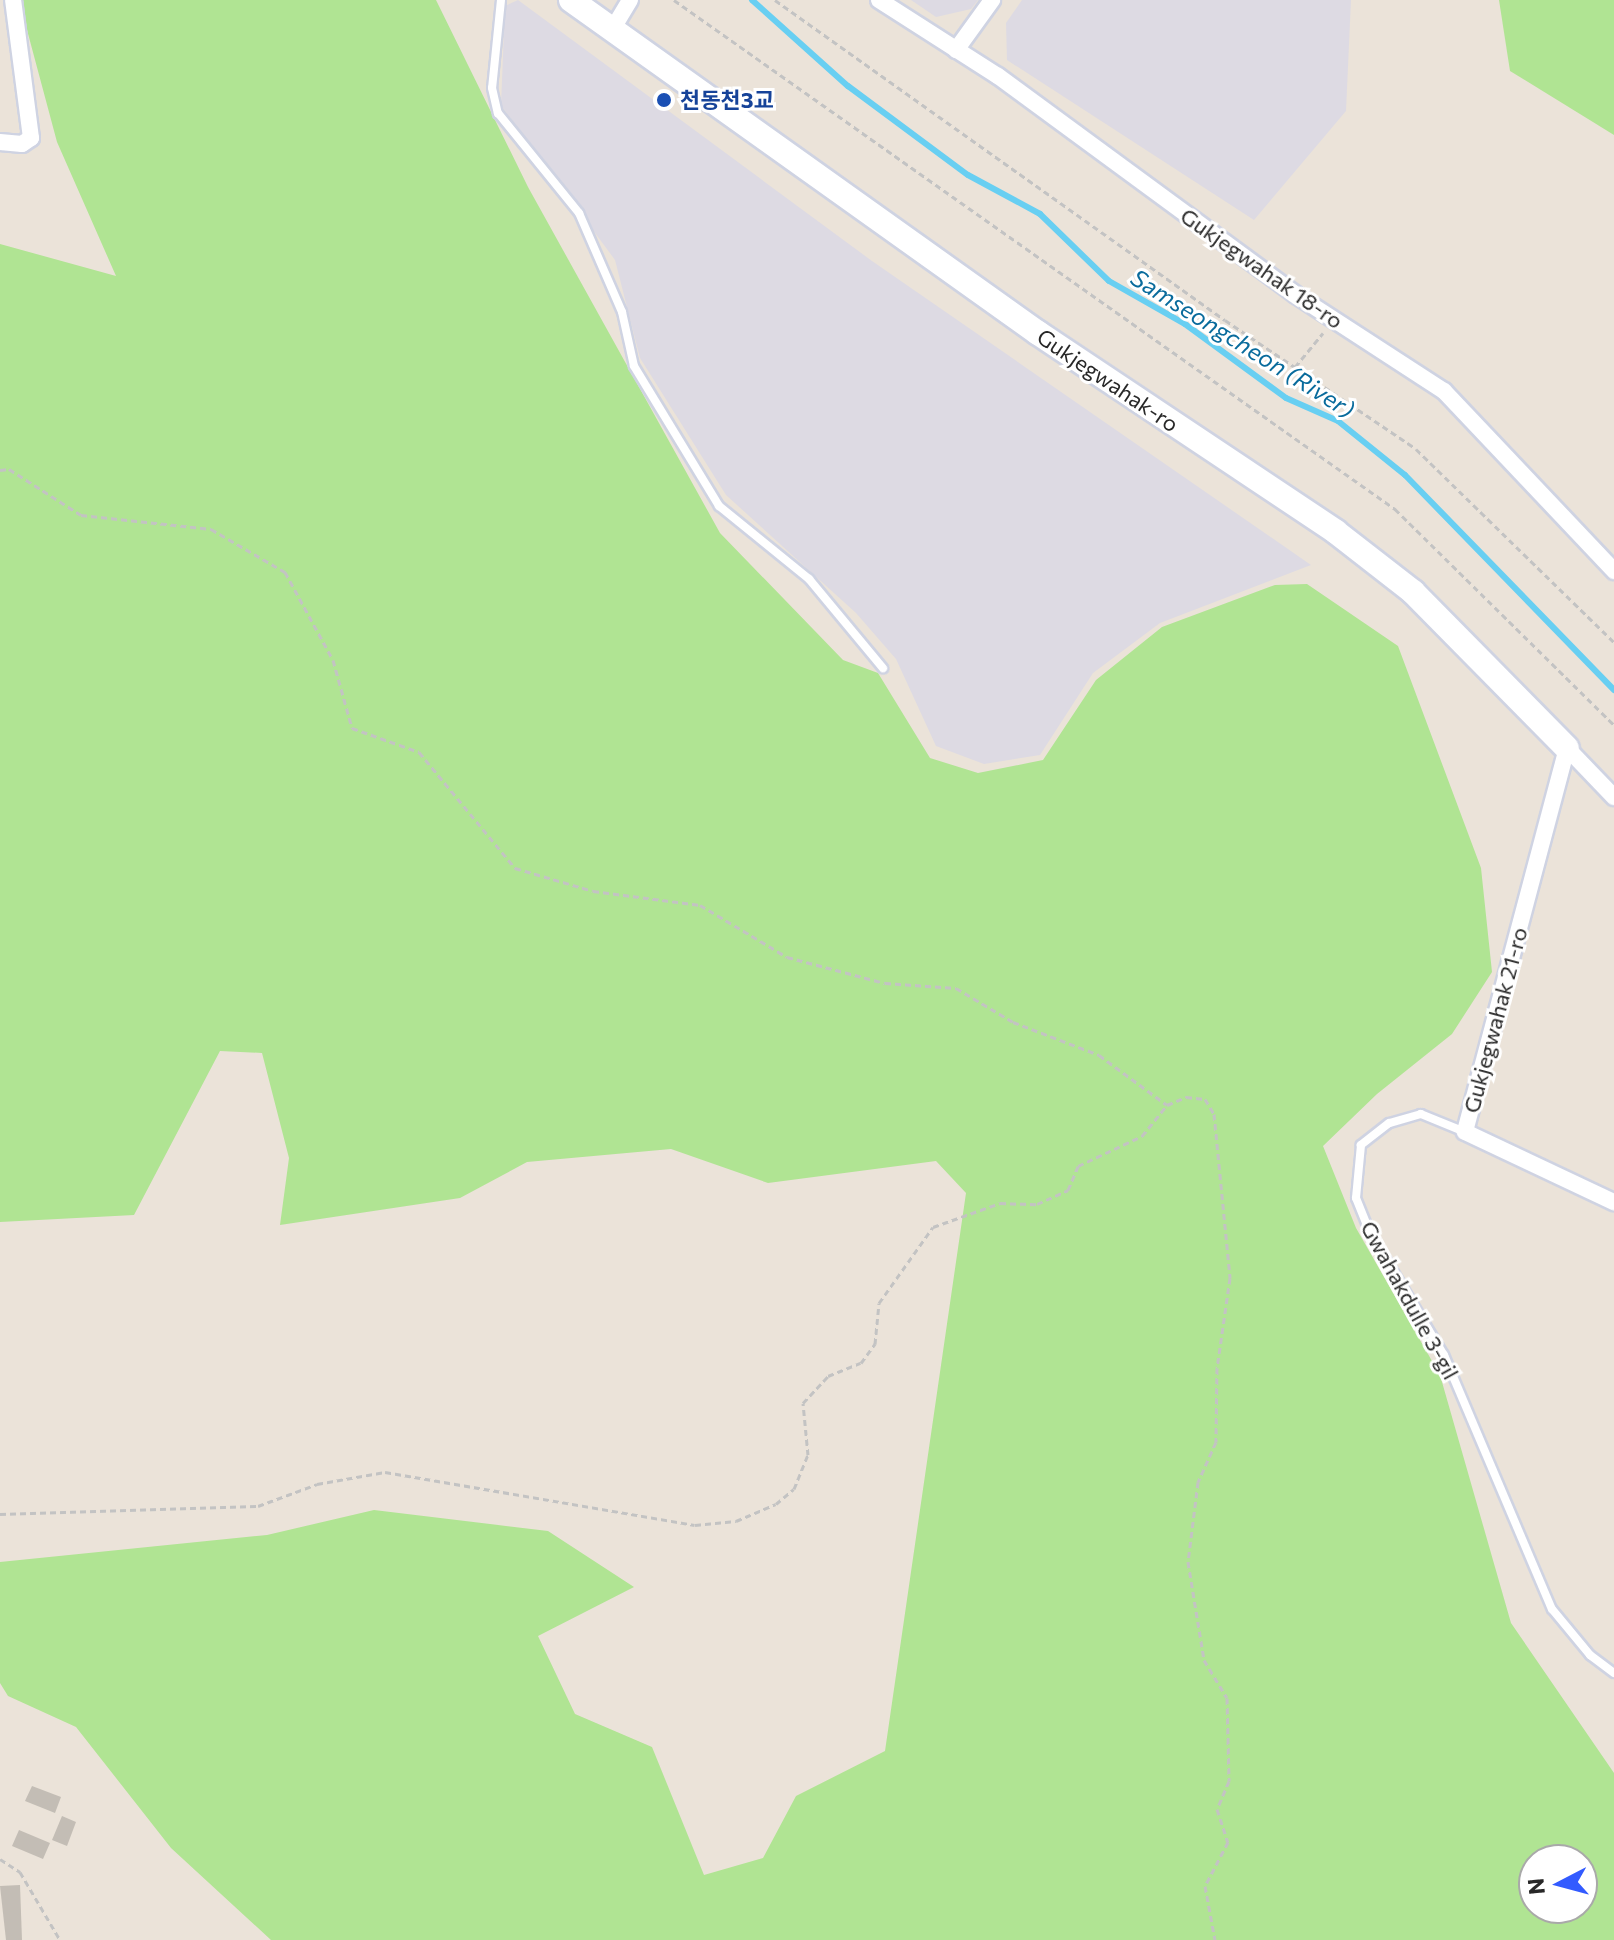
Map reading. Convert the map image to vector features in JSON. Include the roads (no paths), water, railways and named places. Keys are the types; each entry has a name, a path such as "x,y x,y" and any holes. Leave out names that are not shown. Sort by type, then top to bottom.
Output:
{"street":[{"path":"0,142 22,144 31,138 13,0"},
{"name":"Gukjegwahak-ro","path":"571,0 1038,333 1336,532 1413,592 1614,797"},
{"path":"612,30 630,0"},
{"name":"Gukjegwahak 18-ro","path":"879,0 956,50 1334,320 1444,391 1614,571"},
{"path":"956,50 992,0"},
{"name":"Gukjegwahak 21-ro","path":"1567,748 1465,1132 1614,1202"}],"lane":[{"path":"501,0 492,88 498,113 579,213 622,312 634,366 719,506 809,579 883,668"},
{"name":"Gwahakdulle 3-gil","path":"1465,1132 1421,1114 1381,1128 1361,1145 1356,1198 1370,1233 1444,1355 1552,1609 1590,1655 1614,1673"}],"waterway":[{"name":"Samseongcheon (River)","path":"752,0 848,86 968,175 1040,214 1109,281 1185,324 1286,398 1338,421 1405,475 1614,690"}],"place":[{"name":"천동천3교","path":"664,100"}]}
